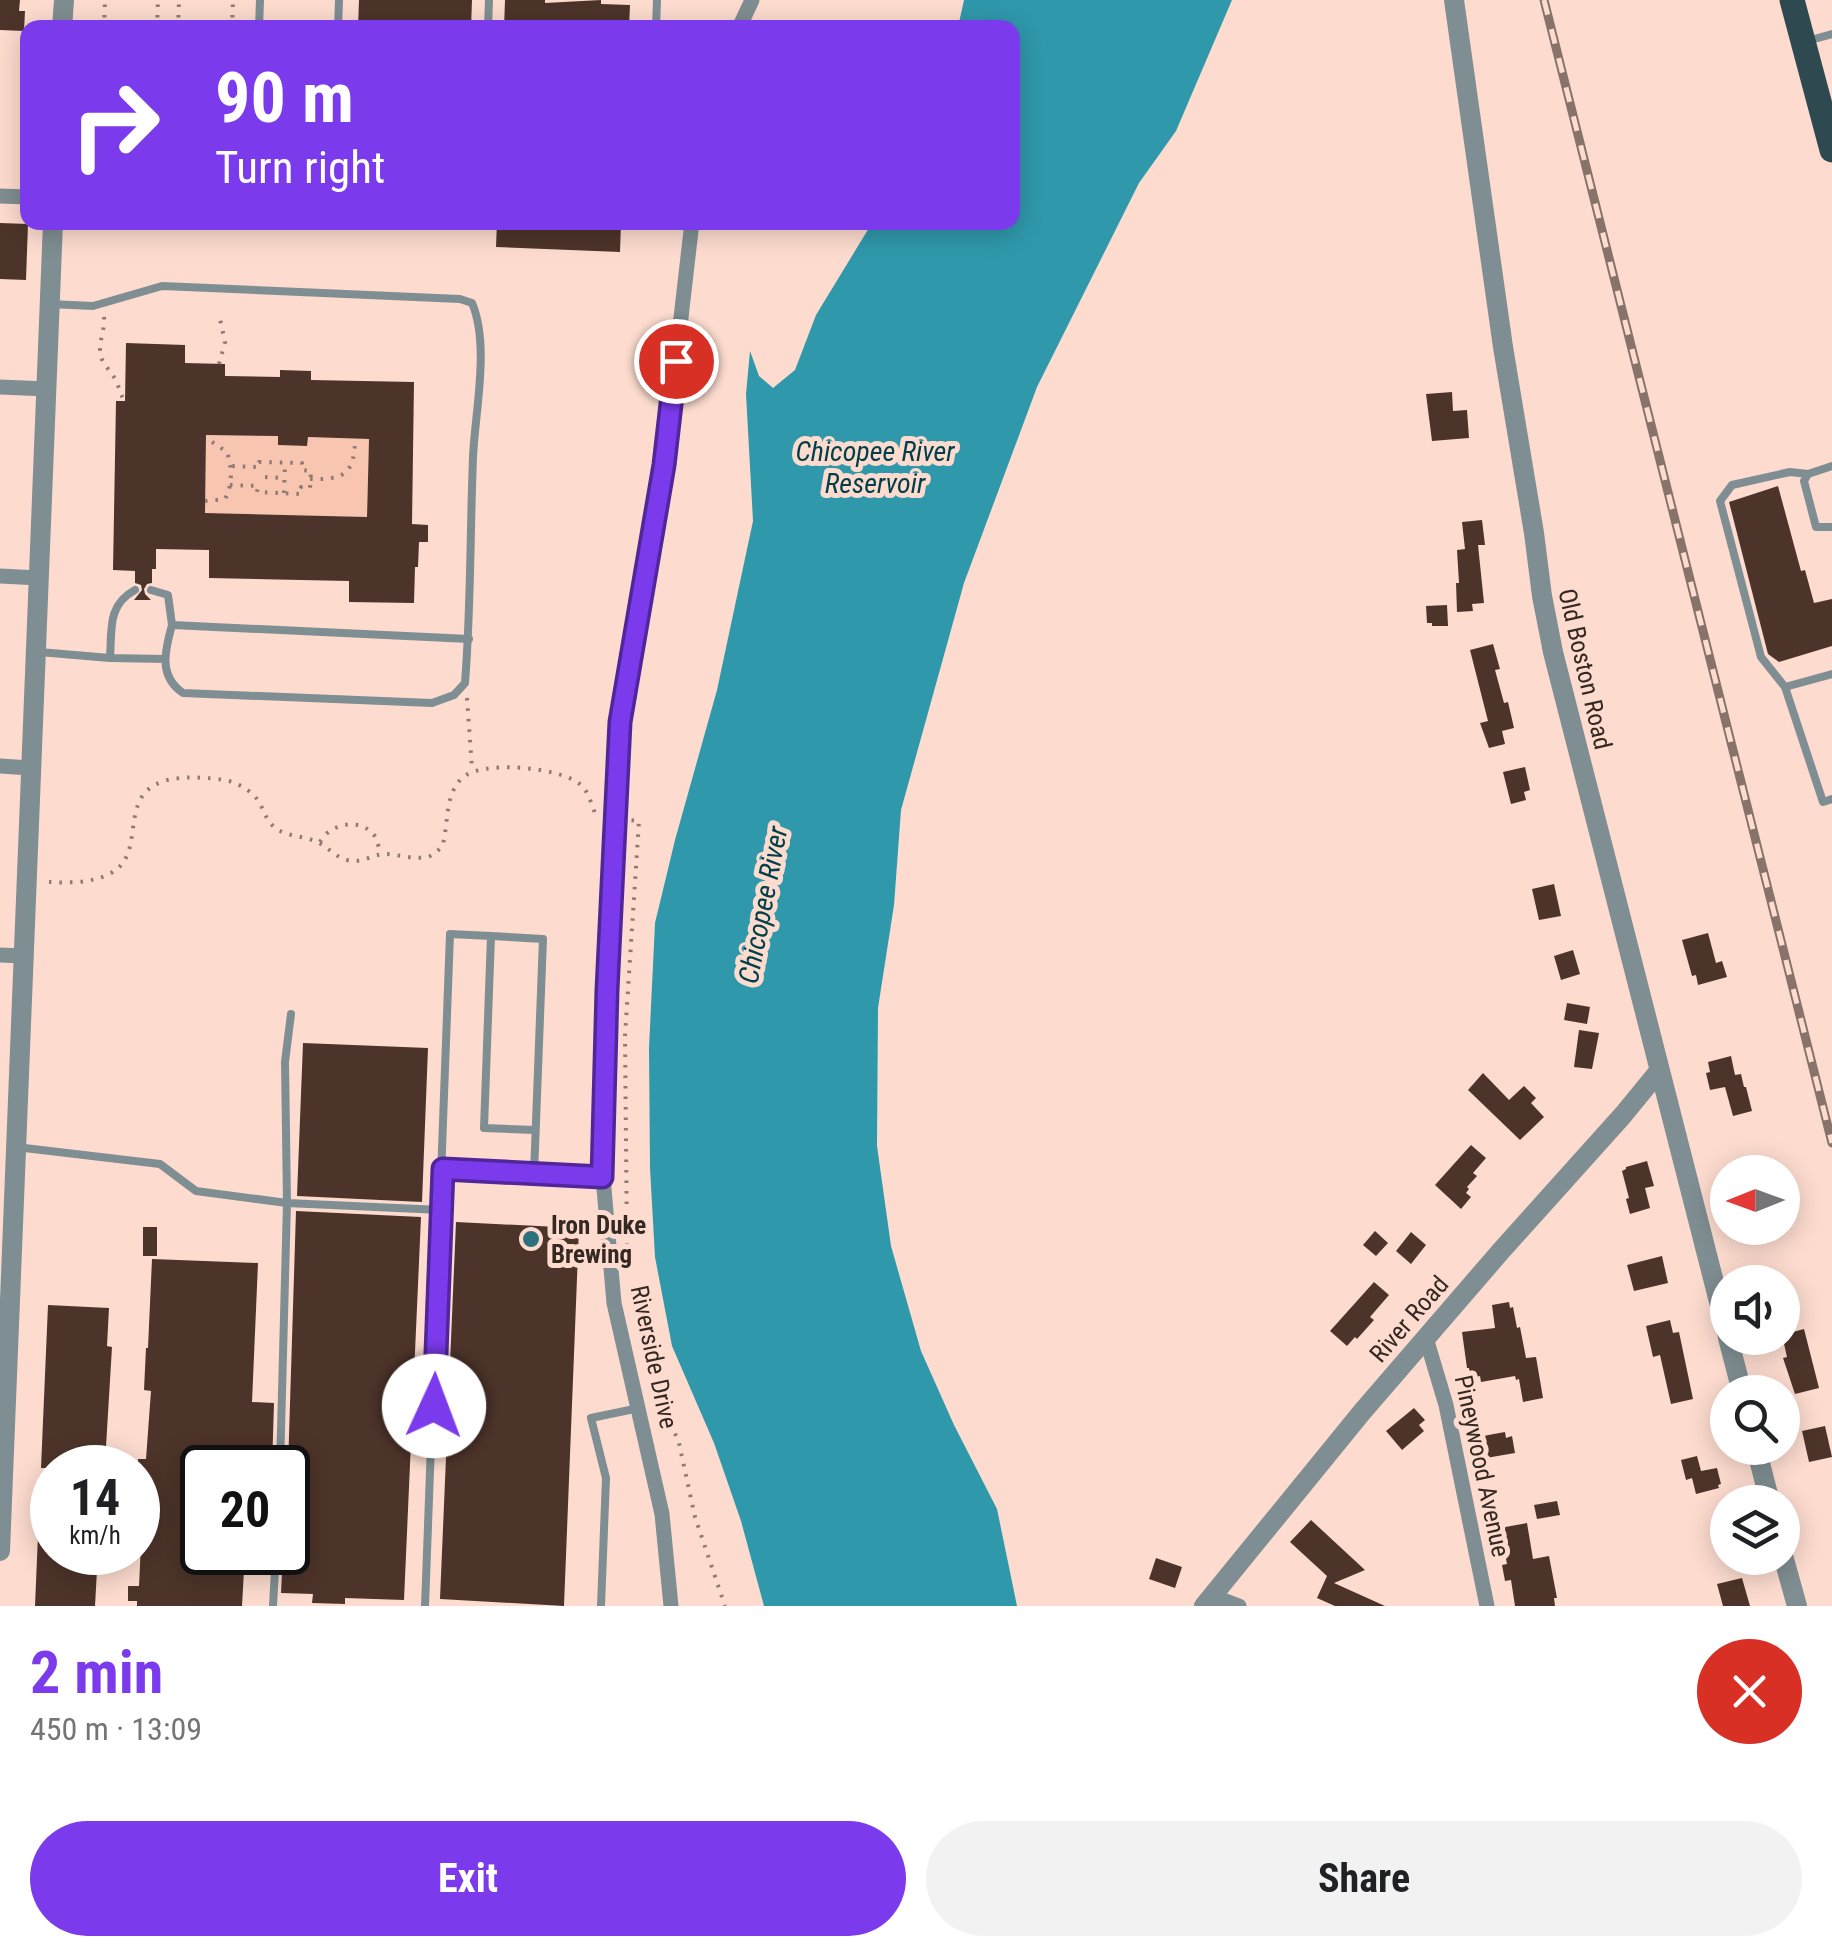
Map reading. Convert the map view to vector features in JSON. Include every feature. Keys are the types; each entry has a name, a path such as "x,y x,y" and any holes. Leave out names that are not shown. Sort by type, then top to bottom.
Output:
{"main road":[{"path":"1792,0 1832,150"}],"street":[{"name":"Old Boston Road","path":"1454,0 1503,346 1553,652 1710,1268"},
{"path":"0,1551 8,1146 24,956 53,230"},
{"name":"Riverside Drive","path":"671,1606 662,1514 614,1303 602,1177 620,722 664,465 691,230"},
{"path":"0,387 47,389"},
{"path":"0,576 38,578"},
{"path":"0,766 30,768"},
{"path":"0,955 24,956"},
{"name":"River Road","path":"1208,1601 1362,1412 1659,1071"},
{"name":"Pineywood Avenue","path":"1426,1338 1446,1405 1487,1606"},
{"path":"1788,1575 1797,1606"},
{"path":"1208,1601 1240,1606"}],"lane":[{"path":"1803,43 1832,34"},
{"path":"50,304 93,306 162,286 460,299 472,303 478,318 481,341 473,457 469,639 465,683 454,695 432,703 182,693 168,679 165,659 172,625 168,595 152,590"},
{"path":"1832,466 1808,474 1790,472 1732,485 1720,501 1761,657 1785,688 1822,802 1832,799"},
{"path":"1808,474 1804,481 1816,527 1832,527"},
{"path":"110,658 113,614 122,597 135,590"},
{"path":"172,625 469,639"},
{"path":"36,652 165,659"},
{"path":"1785,688 1832,674"},
{"path":"426,1606 450,934 543,939 534,1174"},
{"path":"491,936 484,1128 535,1130"},
{"path":"281,1445 287,1203 285,1062 291,1014"},
{"path":"8,1146 160,1164 196,1190 287,1203 441,1210"},
{"path":"443,1169 602,1177"},
{"path":"601,1606 606,1478 590,1418 639,1408"},
{"path":"274,1606 275,1575"}],"path":[{"path":"104,317 100,354 125,401"},
{"path":"219,364 224,342 220,319"},
{"path":"205,502 225,499 231,466 225,449 206,438"},
{"path":"310,479 330,480 345,474 353,462 355,438"},
{"path":"284,493 285,462"},
{"path":"230,485 258,486 258,492 301,494 301,487 310,488 310,471 302,470 302,463 231,466"},
{"path":"265,477 284,478"},
{"path":"465,683 472,770"},
{"path":"49,882 111,874 126,858 144,791 154,785 190,778 236,783 256,798 272,825 285,834 320,843 346,860 358,862 381,854 429,856 442,847 453,790 472,770 546,769 584,787 595,813 606,815"},
{"path":"628,819 640,821 625,1036 628,1248"},
{"path":"320,843 334,827 354,825 376,838 381,854"},
{"path":"637,1322 650,1375 679,1444 695,1516 725,1606"}],"shaded area":[{"path":"206,435 278,436 279,445 307,446 308,437 369,439 367,517 205,513"}],"water":[{"name":"Chicopee River Reservoir","path":"964,0 1232,0 1176,131 1139,183 1037,387 964,583 901,810 894,905 878,1008 877,1146 891,1246 921,1351 997,1509 1017,1606 764,1606 714,1443 672,1346 655,1257 649,1048 655,923 717,690 753,521 746,394 750,351 759,376 773,388 795,370 816,315 868,230 1020,230 1020,20 960,20"}],"building":[{"path":"0,0 20,0 19,11 25,11 20,31 0,30"},
{"path":"359,0 472,0 471,20 358,20"},
{"path":"505,0 601,0 601,4 630,5 629,20 504,20"},
{"path":"0,223 20,224 20,230 28,230 26,280 0,279"},
{"path":"497,230 621,230 620,252 496,247"},
{"path":"126,343 185,345 185,363 225,364 225,376 280,377 280,370 311,371 311,380 414,382 412,524 428,525 428,542 419,542 414,603 349,602 349,581 209,578 209,550 156,549 152,583 144,589 151,600 134,600 142,590 135,583 135,571 113,570 116,401 125,401","holes":["206,435 278,436 278,445 307,446 308,437 369,439 367,517 205,513"]},
{"path":"1452,392 1453,411 1467,410 1469,438 1432,441 1426,394"},
{"path":"1778,486 1801,571 1805,570 1814,603 1832,599 1832,646 1779,662 1768,654 1729,502"},
{"path":"1482,520 1485,545 1478,545 1484,603 1472,604 1473,611 1457,612 1457,550 1465,549 1462,522"},
{"path":"1447,605 1448,626 1427,623 1426,606"},
{"path":"1493,644 1500,669 1495,670 1514,728 1502,731 1505,744 1489,748 1480,723 1488,721 1470,650"},
{"path":"1525,767 1530,790 1524,792 1526,800 1511,804 1503,772"},
{"path":"1554,884 1561,916 1539,920 1532,889"},
{"path":"1708,933 1716,963 1722,961 1727,977 1698,985 1682,940"},
{"path":"1573,950 1580,974 1561,980 1554,956"},
{"path":"1567,1003 1590,1007 1587,1024 1564,1020"},
{"path":"1579,1030 1599,1033 1592,1069 1574,1067"},
{"path":"303,1043 428,1048 422,1202 297,1196"},
{"path":"1731,1056 1735,1075 1741,1074 1752,1111 1733,1116 1725,1087 1710,1090 1706,1073 1710,1072 1708,1062"},
{"path":"1483,1073 1509,1100 1524,1086 1536,1098 1531,1103 1544,1117 1520,1140 1468,1090"},
{"path":"1471,1145 1486,1158 1473,1173 1477,1176 1466,1193 1471,1197 1461,1209 1435,1185"},
{"path":"1647,1161 1654,1186 1645,1188 1650,1208 1630,1214 1622,1171"},
{"path":"296,1211 421,1217 404,1600 345,1598 345,1604 312,1603 313,1594 281,1593 282,1575 310,1575 310,1445 289,1445"},
{"path":"456,1222 579,1228 564,1606 440,1599"},
{"path":"143,1227 157,1227 157,1256 143,1256"},
{"path":"1375,1231 1388,1243 1376,1256 1363,1245"},
{"path":"1411,1232 1426,1245 1411,1264 1396,1251"},
{"path":"1662,1256 1668,1283 1634,1291 1627,1265"},
{"path":"152,1259 258,1263 252,1402 274,1403 273,1445 180,1445 180,1575 244,1575 242,1606 137,1606 137,1601 128,1601 128,1586 139,1586 140,1575 160,1575 160,1445 147,1445 151,1391 144,1390"},
{"path":"1374,1282 1389,1295 1370,1317 1374,1320 1347,1346 1330,1331"},
{"path":"1509,1302 1517,1328 1520,1327 1526,1358 1536,1357 1543,1398 1523,1402 1515,1376 1481,1382 1480,1376 1471,1378 1467,1368 1462,1332 1495,1328 1492,1305"},
{"path":"48,1305 109,1308 107,1346 112,1347 106,1445 42,1445"},
{"path":"1670,1320 1673,1333 1679,1332 1693,1399 1671,1404 1660,1355 1653,1357 1646,1326"},
{"path":"1804,1329 1819,1388 1800,1393 1800,1375 1789,1375 1783,1358 1800,1355 1800,1330"},
{"path":"1414,1408 1425,1420 1419,1425 1424,1431 1402,1450 1386,1431"},
{"path":"1825,1426 1832,1457 1809,1462 1802,1431"},
{"path":"1505,1432 1506,1438 1512,1436 1515,1453 1486,1458 1483,1436"},
{"path":"1697,1456 1701,1471 1717,1468 1721,1484 1710,1485 1710,1490 1696,1494 1692,1478 1686,1480 1681,1460"},
{"path":"1557,1501 1560,1515 1537,1519 1534,1505"},
{"path":"1311,1520 1365,1570 1334,1583 1385,1606 1335,1606 1317,1598 1327,1576 1290,1542"},
{"path":"1527,1523 1533,1559 1549,1556 1555,1606 1515,1606 1511,1580 1505,1581 1502,1565 1507,1564 1500,1528"},
{"path":"1156,1558 1182,1567 1175,1588 1149,1579"},
{"path":"36,1575 97,1575 95,1606 35,1606"},
{"path":"1742,1578 1750,1606 1723,1606 1717,1584"}],"railway":[{"path":"1544,0 1832,1143"}],"place":[{"name":"Iron Duke Brewing","path":"531,1239"}],"route":[{"path":"434,1406 443,1169 602,1177 620,722 664,465 676,361"}],"water label":[{"name":"Chicopee River","path":"763,905"}]}
